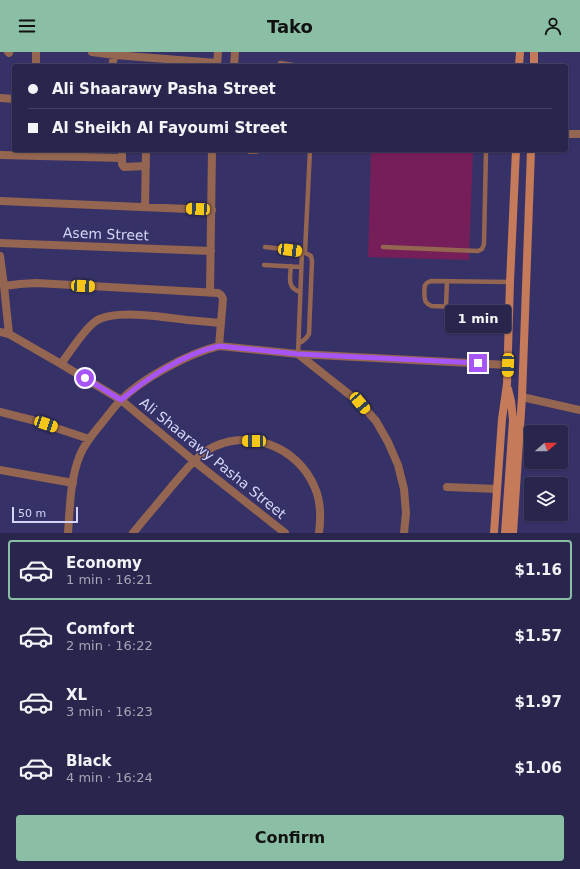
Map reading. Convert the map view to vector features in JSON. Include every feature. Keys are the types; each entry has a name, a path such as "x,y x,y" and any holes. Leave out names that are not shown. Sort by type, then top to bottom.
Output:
{"main road":[{"path":"520,52 520,64"},
{"path":"534,52 534,64"},
{"path":"494,533 502,420 507,384 516,152"},
{"path":"513,533 522,397 531,152"},
{"path":"505,533 513,420 507,384"}],"street":[{"path":"36,52 36,64"},
{"path":"92,52 186,56 217,64 218,52"},
{"path":"234,64 235,52"},
{"path":"112,64 115,54"},
{"path":"0,98 12,99"},
{"path":"568,134 580,134"},
{"path":"145,207 146,152"},
{"path":"210,293 212,152"},
{"path":"0,155 53,153 122,154 122,164 124,167 146,166"},
{"path":"0,201 212,210"},
{"name":"Asem Street","path":"0,243 211,251"},
{"path":"0,256 9,334"},
{"path":"4,286 36,283 218,293 222,295 223,300 219,346"},
{"path":"61,364 89,327 100,319 108,316 120,314 220,323"},
{"name":"Ali Shaarawy Pasha Street","path":"0,332 9,334 121,400 285,533"},
{"path":"68,533 75,467 81,452 89,439 121,400 136,388 156,374 200,352 219,346 298,354 508,365"},
{"path":"298,354 360,403 376,421 388,442 398,465 404,489 406,514 404,533"},
{"path":"522,397 580,410"},
{"path":"0,412 32,420 89,439"},
{"path":"133,533 194,460 207,451 222,444 238,440 270,444 285,451 298,461 308,474 316,489 320,505 321,521 319,533"},
{"path":"0,470 73,483"},
{"path":"447,487 497,489"}],"lane":[{"path":"280,63 287,64"},
{"path":"298,354 301,267 310,152"},
{"path":"383,247 482,250 484,244 486,152"},
{"path":"265,247 303,252 311,256 309,334 303,342 299,343"},
{"path":"264,265 301,267"},
{"path":"291,266 291,286 300,292"},
{"path":"509,309 428,305 425,299 425,285 431,281 510,282"},
{"path":"446,306 448,281"}],"shaded area":[{"path":"371,152 473,152 469,260 368,257"}],"route":[{"path":"85,378 121,400 156,374 195,354 219,346 298,354 478,363"}]}
